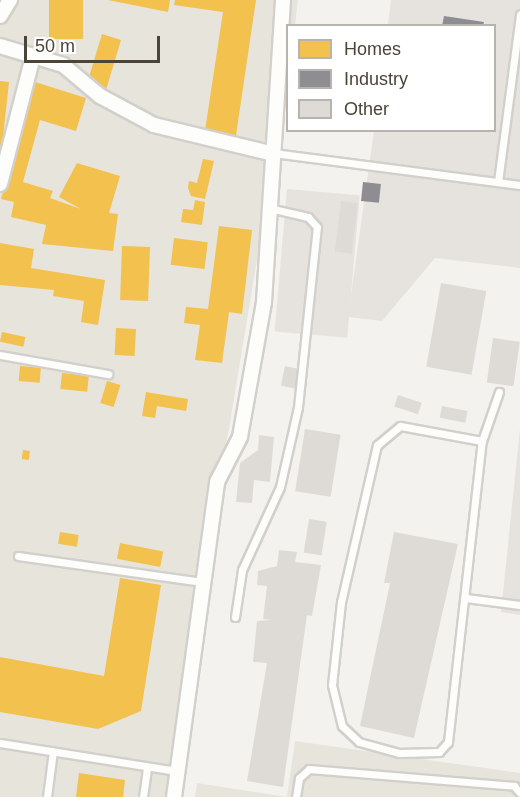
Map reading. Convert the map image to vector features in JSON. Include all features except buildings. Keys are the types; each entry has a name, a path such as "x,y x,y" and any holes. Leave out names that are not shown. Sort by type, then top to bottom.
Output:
{"street":[{"path":"0,16 10,0"},
{"path":"174,797 217,482 240,437 252,383 273,209 270,153 283,0"},
{"path":"0,46 63,65 100,96 154,125 270,153"},
{"path":"0,184 33,56"}],"lane":[{"path":"498,182 520,14"},
{"path":"270,153 520,185"},
{"path":"235,617 243,570 280,487 298,407 317,226 308,217 273,209"},
{"path":"0,355 108,374"},
{"path":"482,441 400,426 376,445 341,602 332,685 338,718 359,742 399,753 439,752 448,742 482,441 499,393"},
{"path":"18,556 204,582"},
{"path":"466,598 520,605"},
{"path":"0,743 177,771"},
{"path":"47,797 53,752"},
{"path":"143,797 147,767"},
{"path":"296,797 299,778 309,769 514,786 520,793"}],"shaded area":[{"path":"0,0 298,0 295,24 286,24 286,84 229,429 202,550 168,797 0,797"},
{"path":"391,0 520,0 520,268 435,258 382,321 348,317 374,132 496,132 496,24 388,24"},
{"path":"287,189 360,195 347,338 275,331"},
{"path":"520,429 520,615 501,612"},
{"path":"295,741 520,773 520,797 287,797"},
{"path":"197,783 287,797 195,797"}]}
